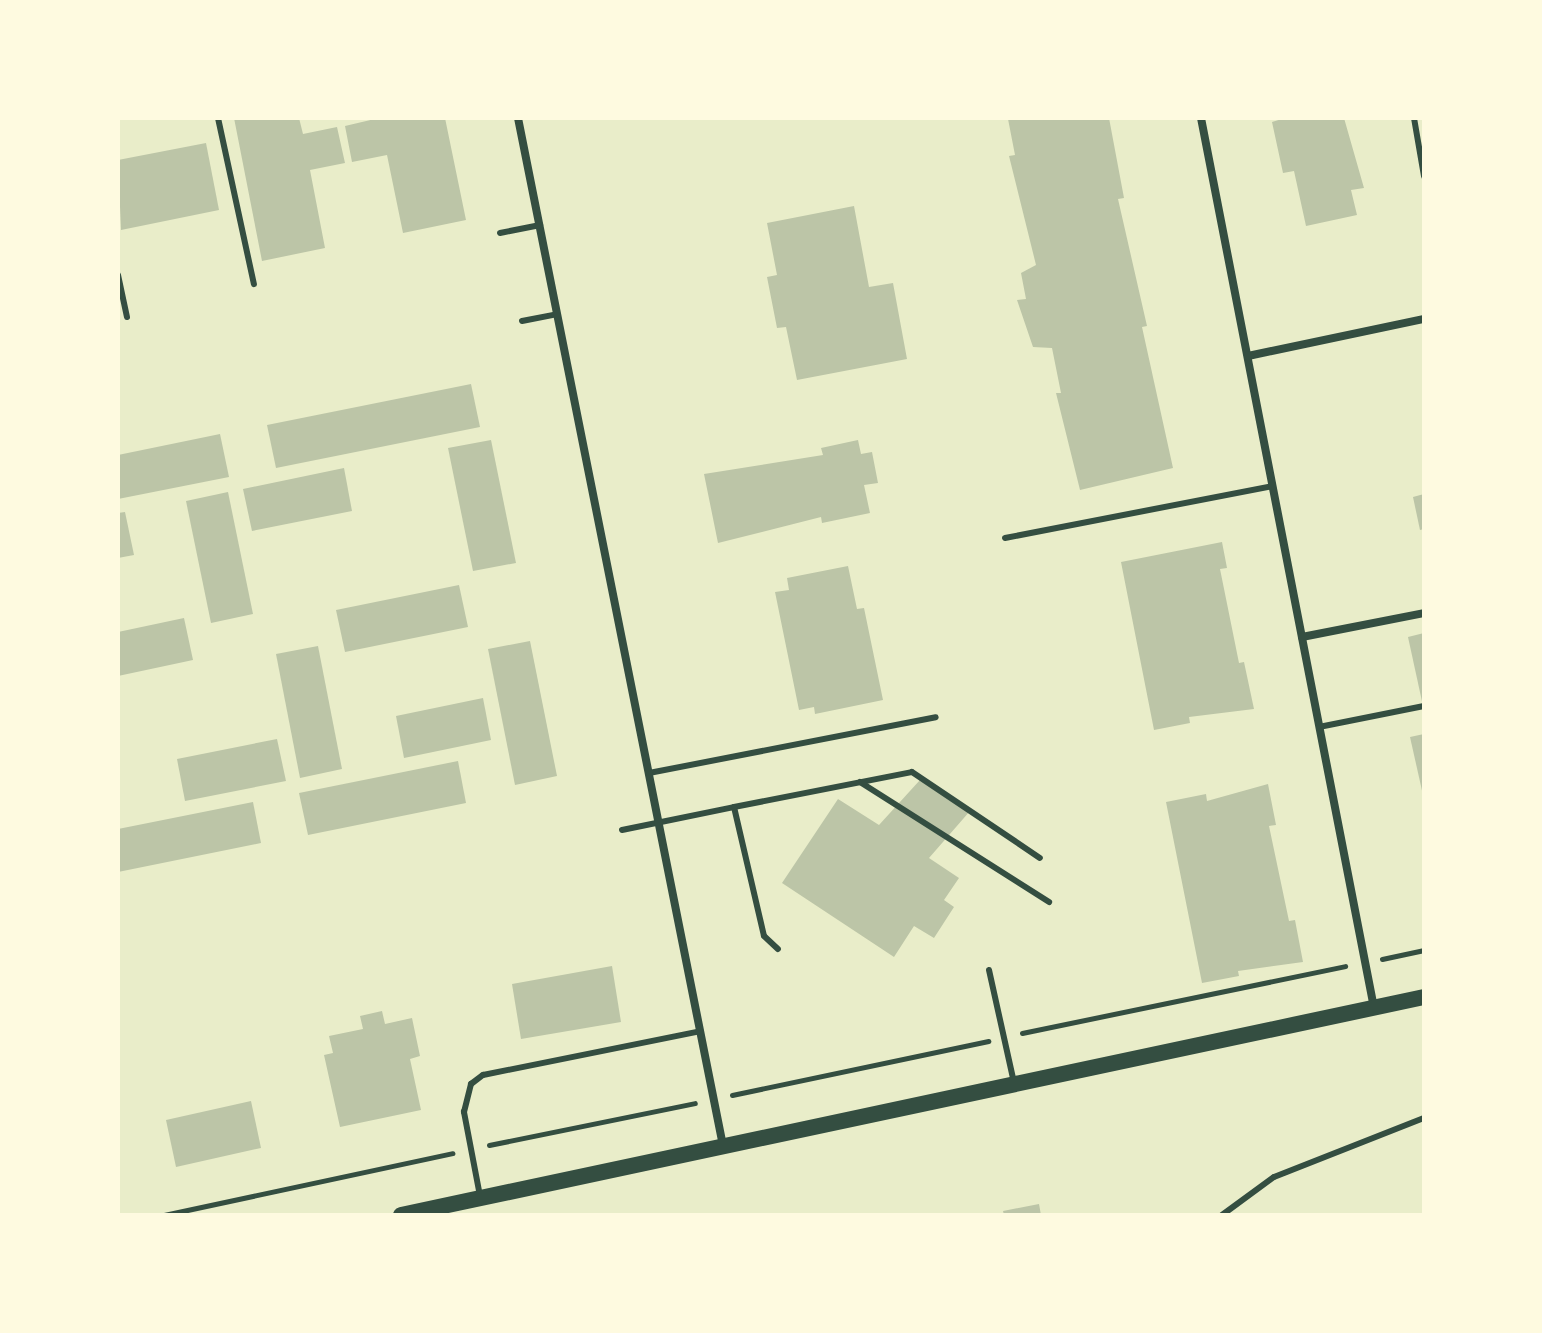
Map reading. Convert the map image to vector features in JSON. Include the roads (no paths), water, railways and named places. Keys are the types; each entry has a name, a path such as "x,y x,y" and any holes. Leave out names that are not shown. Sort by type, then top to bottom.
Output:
{"main road":[{"path":"401,1215 1424,997"}],"street":[{"path":"518,118 723,1146"},
{"path":"1201,118 1374,1008"},
{"path":"1248,356 1424,319"},
{"path":"1302,637 1424,613"}],"lane":[{"path":"218,118 254,284"},
{"path":"1414,118 1424,176"},
{"path":"500,233 540,225"},
{"path":"118,275 127,317"},
{"path":"522,321 557,314"},
{"path":"1005,538 1272,486"},
{"path":"1319,727 1424,706"},
{"path":"649,773 936,717"},
{"path":"622,830 912,772 1040,858"},
{"path":"860,782 1049,902"},
{"path":"734,807 764,936 778,949"},
{"path":"989,970 1014,1083"},
{"path":"481,1198 468,1150 465,1097 483,1075 701,1031"},
{"path":"1222,1215 1274,1177 1424,1118"}]}
